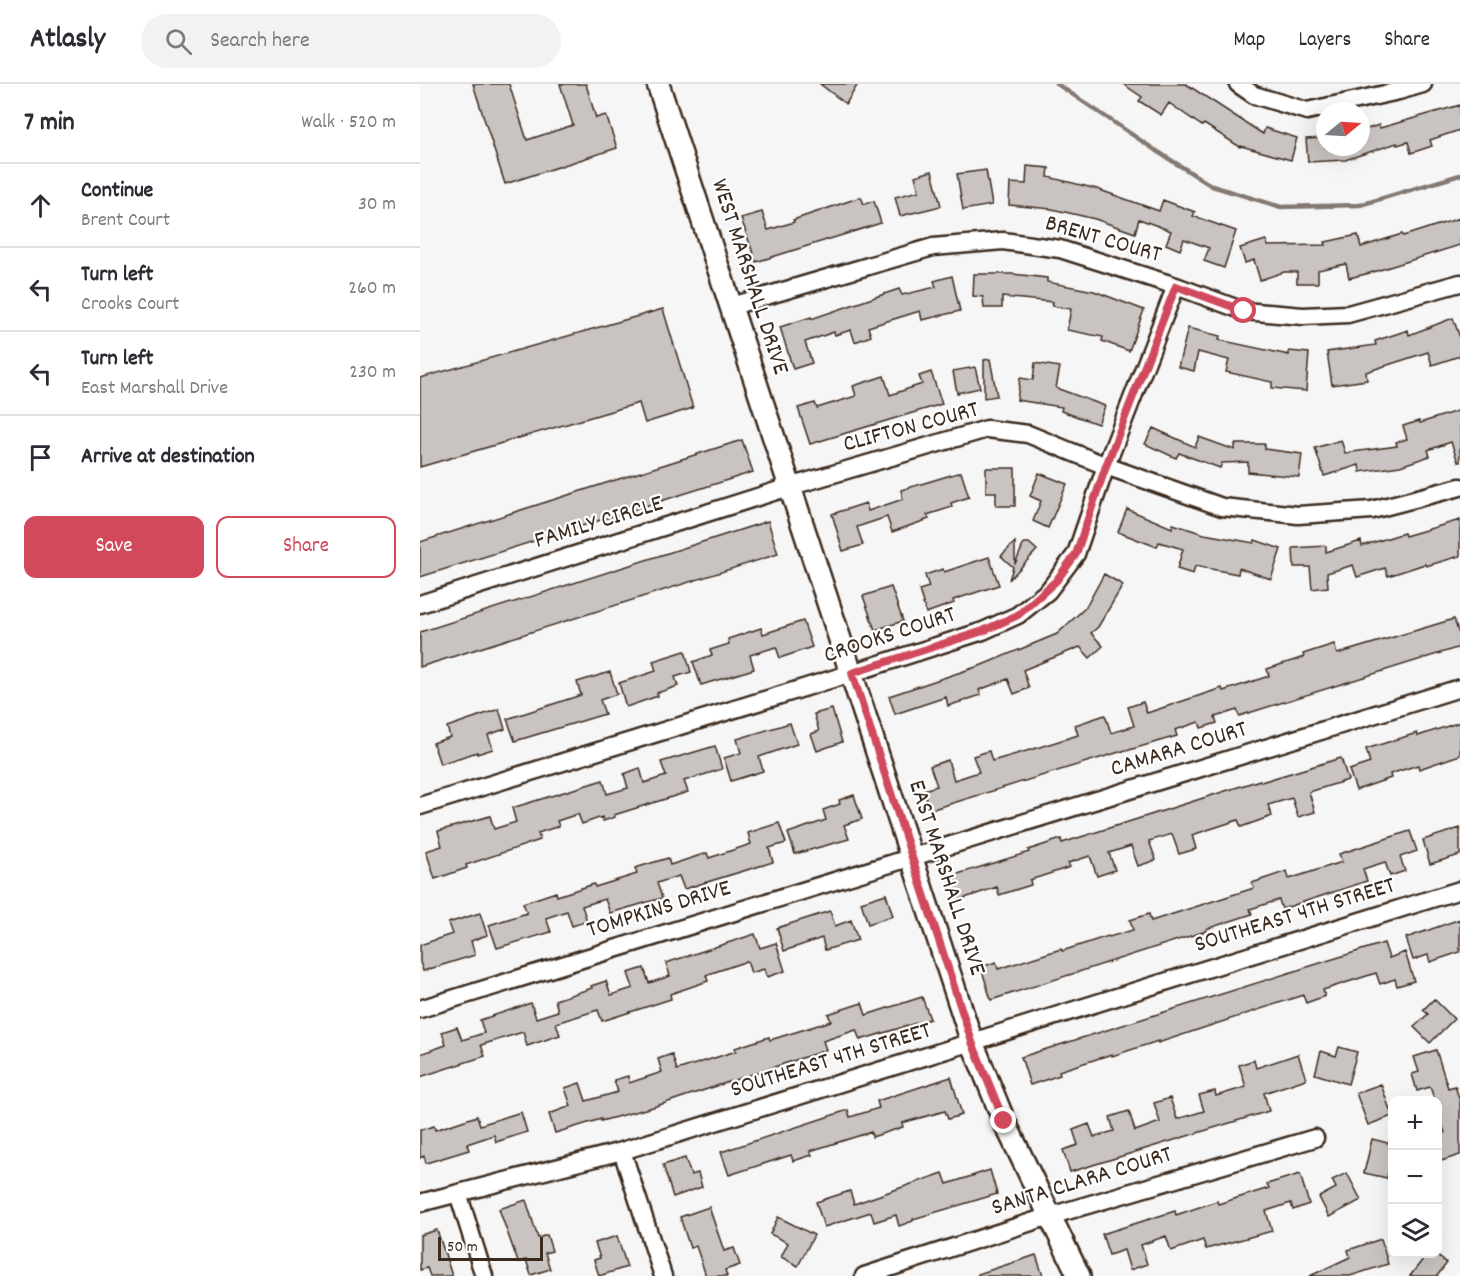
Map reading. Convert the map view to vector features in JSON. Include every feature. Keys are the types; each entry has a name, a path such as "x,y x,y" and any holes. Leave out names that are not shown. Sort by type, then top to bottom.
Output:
{"main road":[{"name":"WEST MARSHALL DRIVE","path":"658,84 792,486"},
{"name":"EAST MARSHALL DRIVE","path":"792,486 972,1042 1004,1121 1078,1276"}],"street":[{"path":"1238,84 1254,95 1307,111 1423,84"},
{"name":"BRENT COURT","path":"732,306 933,247 1003,241 1060,249 1176,286 1244,311 1303,316 1348,314 1460,284"},
{"name":"CROOKS COURT","path":"420,806 852,673 983,631 1018,615 1048,591 1076,554 1106,466 1176,286"},
{"name":"CLIFTON COURT","path":"792,486 987,429 1028,434 1106,466 1222,507 1299,514 1372,510 1460,487"},
{"name":"FAMILY CIRCLE","path":"420,604 792,486"},
{"name":"CAMARA COURT","path":"912,857 1460,688"},
{"name":"TOMPKINS DRIVE","path":"420,1010 912,857"},
{"name":"SOUTHEAST 4TH STREET","path":"420,1203 622,1151 1460,890"},
{"name":"SANTA CLARA COURT","path":"864,1276 1050,1216 1315,1138"},
{"path":"622,1151 663,1276"},
{"path":"458,1193 484,1276"}],"building":[{"path":"473,84 509,84 527,140 573,125 560,84 586,84 596,118 606,115 617,148 505,184"},
{"path":"820,84 858,84 846,104"},
{"path":"1123,84 1186,84 1263,134 1265,128 1297,138 1291,160 1240,147 1204,124 1202,126 1169,103 1161,115 1139,101 1142,97"},
{"path":"1460,105 1460,130 1430,140 1432,146 1411,153 1408,142 1370,152 1370,128 1379,125 1380,128"},
{"path":"1316,138 1316,156 1357,156 1345,160 1308,162 1306,139"},
{"path":"1027,166 1049,168 1048,177 1097,189 1159,211 1163,200 1195,212 1193,216 1236,231 1224,268 1204,261 1209,248 1184,239 1180,250 1166,244 1171,231 1139,219 1135,233 1095,219 1052,209 1009,205 1010,183 1026,184"},
{"path":"986,170 992,205 963,210 957,174"},
{"path":"932,171 941,206 900,216 895,197 919,191 915,176"},
{"path":"861,197 864,204 874,201 881,223 756,262 741,218 762,212 768,230"},
{"path":"1460,218 1460,245 1349,278 1346,264 1318,270 1318,283 1297,283 1297,272 1284,272 1260,280 1254,260 1245,263 1240,248 1266,240 1268,246 1326,245 1325,242 1358,235 1361,247"},
{"path":"974,274 1013,274 1047,278 1047,282 1094,291 1144,310 1129,351 1102,341 1103,337 1067,330 1071,309 1052,306 1053,302 1002,297 1002,308 984,308 983,297 973,296"},
{"path":"952,276 960,311 922,320 920,311 868,327 871,336 855,342 851,330 835,335 834,332 805,342 812,363 793,369 780,327 811,317 811,319 899,289 902,295 936,287 934,281"},
{"path":"663,309 693,408 645,423 639,403 420,467 420,378"},
{"path":"1453,318 1460,338 1460,356 1432,365 1428,352 1366,372 1367,380 1332,385 1327,352 1376,345 1375,341 1408,330 1409,335"},
{"path":"1188,328 1220,336 1219,340 1289,355 1289,351 1309,353 1306,391 1272,388 1272,382 1226,372 1229,360 1198,352 1194,371 1178,367"},
{"path":"990,359 997,396 984,398 984,360"},
{"path":"1035,363 1060,367 1056,388 1105,406 1098,424 1061,411 1062,407 1017,400 1020,378 1033,380"},
{"path":"975,367 980,388 957,393 953,371"},
{"path":"931,372 942,404 810,444 798,408 815,403 817,408 856,396 853,386 884,376 890,395 922,384 919,376"},
{"path":"1460,410 1460,462 1458,462 1451,442 1428,450 1430,456 1400,466 1360,472 1359,465 1324,476 1315,448 1341,440 1345,453 1397,446 1396,442 1407,439 1403,426"},
{"path":"1153,428 1195,447 1199,437 1235,450 1235,444 1265,444 1265,449 1302,454 1299,477 1248,472 1248,462 1222,463 1220,468 1179,453 1176,458 1145,444"},
{"path":"742,440 753,472 420,577 420,542"},
{"path":"986,468 1015,468 1015,506 996,506 996,492 986,492"},
{"path":"961,472 969,497 951,503 952,507 927,515 929,519 892,532 887,517 857,527 863,545 843,551 832,514 866,503 868,511 903,499 901,490"},
{"path":"1039,473 1067,484 1048,528 1033,521 1041,501 1030,496"},
{"path":"1127,509 1172,528 1173,524 1204,534 1254,543 1255,540 1281,549 1271,579 1239,568 1238,574 1195,566 1193,574 1177,569 1183,549 1159,542 1157,547 1118,532"},
{"path":"1460,520 1460,556 1426,566 1425,564 1388,576 1385,568 1357,577 1353,565 1327,573 1328,587 1312,589 1310,567 1294,567 1293,548 1326,546 1326,552 1361,541 1362,546"},
{"path":"768,521 778,554 420,667 420,632"},
{"path":"1015,542 1015,564 1024,543 1029,543 1037,550 1009,580 1013,567 1001,556"},
{"path":"989,557 999,585 953,600 954,603 926,613 919,590 929,587 925,575 943,569 944,572"},
{"path":"1104,574 1123,585 1098,627 1091,633 1103,646 1090,658 1080,647 1023,670 1029,688 1014,694 1008,679 979,690 981,695 948,706 946,697 895,714 889,696 982,665 1057,634 1086,607"},
{"path":"891,587 903,621 875,630 863,596"},
{"path":"1454,619 1460,637 1460,647 1239,716 1237,710 1215,717 1217,723 1201,728 1199,722 1175,730 1177,736 930,810 923,790 937,786 930,766 948,760 954,780 979,772 973,756 989,751 992,761 1030,750 1078,735 1075,725 1105,715 1111,733 1134,726 1128,707 1143,702 1147,713 1222,688 1223,691 1269,676 1267,669 1334,644 1337,654"},
{"path":"803,621 812,647 780,658 776,647 750,655 754,669 701,685 693,662 712,655 710,650 729,644 728,639 761,628 763,634"},
{"path":"685,651 691,672 675,677 678,686 626,707 619,683 656,671 653,661"},
{"path":"610,672 617,694 600,700 605,714 515,741 507,719 581,695 577,682"},
{"path":"499,709 505,729 488,735 493,749 440,764 433,743 450,737 447,727"},
{"path":"832,709 842,742 817,751 811,734 819,731 814,714"},
{"path":"1460,722 1460,755 1419,769 1418,765 1390,774 1391,778 1356,790 1349,770 1370,763 1366,749 1417,733 1418,736"},
{"path":"790,723 797,744 759,757 763,771 731,781 724,758 741,753 737,739"},
{"path":"715,746 722,769 684,781 688,792 614,815 615,817 603,821 602,817 582,824 578,814 557,821 559,826 538,833 540,840 466,865 467,868 435,879 426,851 442,846 438,831 490,816 494,829 516,822 512,808 603,780 607,794 628,788 624,774 640,768 644,783 666,776 661,762"},
{"path":"1341,758 1348,780 1309,792 1315,812 1298,817 1292,798 1268,805 1272,816 1241,827 1238,820 1192,835 1196,849 1179,854 1172,834 1149,841 1156,860 1138,866 1131,846 1109,853 1115,870 1097,876 1090,856 1068,863 1070,867 1030,880 1031,885 999,895 997,887 956,901 948,877 1029,852 1028,850 1061,839 1062,843 1260,780 1261,782"},
{"path":"854,795 862,819 844,825 849,839 795,854 788,833 826,820 823,810 840,804 839,800"},
{"path":"779,823 786,843 769,848 773,862 684,889 679,876 657,883 662,898 610,913 605,899 582,906 587,921 572,926 567,911 546,918 551,932 497,948 489,925 527,913 523,903 556,892 557,896 637,874 635,868 668,858 670,865 707,853 709,858 751,844 748,833"},
{"path":"1460,828 1460,855 1430,864 1423,840"},
{"path":"1410,831 1417,851 1400,857 1405,871 1390,876 1385,862 1363,869 1367,881 1282,909 1279,900 1250,909 1252,914 1206,929 1206,931 991,1000 981,967 996,962 998,969 1133,930 1130,920 1149,914 1151,921 1254,888 1252,883 1287,871 1289,879 1342,862 1339,854"},
{"path":"886,894 893,916 868,924 861,902"},
{"path":"830,911 835,926 851,920 858,940 825,950 822,938 784,951 777,928"},
{"path":"480,913 487,935 471,941 475,955 423,971 420,962 420,945 452,934 448,923"},
{"path":"1460,919 1460,952 1430,962 1428,955 1413,960 1406,938"},
{"path":"755,934 760,948 776,943 785,971 767,977 764,969 751,973 747,961 706,975 708,981 670,994 671,999 602,1021 598,1010 556,1023 560,1035 527,1046 523,1032 481,1045 485,1056 420,1077 420,1054 446,1045 442,1032 457,1027 462,1040 484,1033 480,1020 531,1003 536,1018 558,1011 555,1000 606,981 611,995 633,988 628,973 644,968 649,983 670,976 666,963"},
{"path":"1384,943 1389,958 1405,952 1414,981 1397,986 1395,979 1380,984 1376,973 1323,990 1325,996 1306,1003 1303,995 1158,1043 1158,1041 1059,1071 1060,1075 1030,1085 1021,1057"},
{"path":"922,997 930,1019 860,1040 856,1030 823,1041 826,1050 653,1107 555,1133 549,1114 571,1106 565,1088 580,1083 586,1101 618,1092 614,1080 628,1076 629,1083 662,1072 658,1059 672,1054 677,1070 736,1051 735,1048 769,1037 770,1040 831,1021 828,1014 862,1003 866,1015"},
{"path":"1434,999 1454,1019 1430,1043 1414,1027 1428,1014 1423,1010"},
{"path":"1339,1047 1357,1052 1348,1084 1315,1074 1321,1051 1336,1056"},
{"path":"1436,1050 1448,1088 1455,1086 1460,1101 1460,1155 1442,1161 1442,1134 1445,1133 1442,1124 1442,1096 1433,1096 1430,1087 1417,1091 1412,1074 1419,1072 1414,1057"},
{"path":"1298,1054 1306,1079 1264,1093 1269,1111 1070,1172 1063,1150 1078,1145 1073,1130 1089,1124 1094,1137 1114,1131 1110,1117 1129,1111 1135,1131 1160,1122 1154,1103 1170,1098 1177,1119 1204,1111 1199,1095 1215,1091 1216,1096 1246,1087 1239,1065 1254,1060 1256,1068"},
{"path":"951,1077 962,1115 948,1119 945,1111 902,1123 903,1127 872,1137 871,1132 810,1151 812,1155 793,1161 791,1155 729,1175 721,1152 848,1110 850,1117 879,1108 877,1101"},
{"path":"1381,1084 1388,1104 1388,1118 1368,1125 1356,1093"},
{"path":"521,1112 527,1132 496,1142 494,1135 467,1144 469,1150 426,1163 424,1156 420,1158 420,1130 434,1126 435,1130 477,1116 480,1125"},
{"path":"1372,1139 1388,1143 1387,1178 1364,1173"},
{"path":"685,1158 691,1175 698,1173 702,1187 673,1197 663,1165"},
{"path":"990,1170 997,1194 913,1219 899,1226 896,1215 874,1222 871,1212 824,1227 816,1202 850,1191 854,1204 943,1173 947,1184"},
{"path":"1347,1173 1361,1200 1329,1217 1319,1197 1336,1188 1332,1180"},
{"path":"1300,1174 1309,1204 1293,1210 1291,1203 1266,1211 1272,1231 1206,1249 1203,1240 1171,1251 1166,1236 1141,1245 1147,1264 1130,1270 1124,1250 1109,1255 1102,1234 1175,1211 1176,1215 1217,1201 1218,1204 1269,1188 1267,1184"},
{"path":"526,1200 538,1238 547,1235 552,1251 545,1253 550,1269 531,1275 526,1260 518,1262 499,1209"},
{"path":"709,1207 724,1251 734,1248 740,1265 725,1270 727,1276 706,1276 696,1246 690,1248 680,1217"},
{"path":"778,1217 814,1235 798,1266 781,1257 788,1243 770,1234"},
{"path":"437,1230 452,1276 430,1276 427,1268 420,1270 420,1235"},
{"path":"617,1236 627,1267 599,1276 594,1260 600,1258 595,1243"},
{"path":"1381,1239 1388,1264 1350,1276 1310,1276 1350,1257 1348,1250"},
{"path":"1036,1255 1043,1276 978,1276 978,1274"},
{"path":"1424,1258 1440,1258 1447,1263 1437,1276 1410,1276"}],"waterway":[{"path":"1057,84 1212,186 1281,207 1360,205 1460,175"}],"route":[{"path":"1004,1121 972,1042 852,673 983,631 1018,615 1048,591 1076,554 1106,466 1176,286 1244,311"}]}
